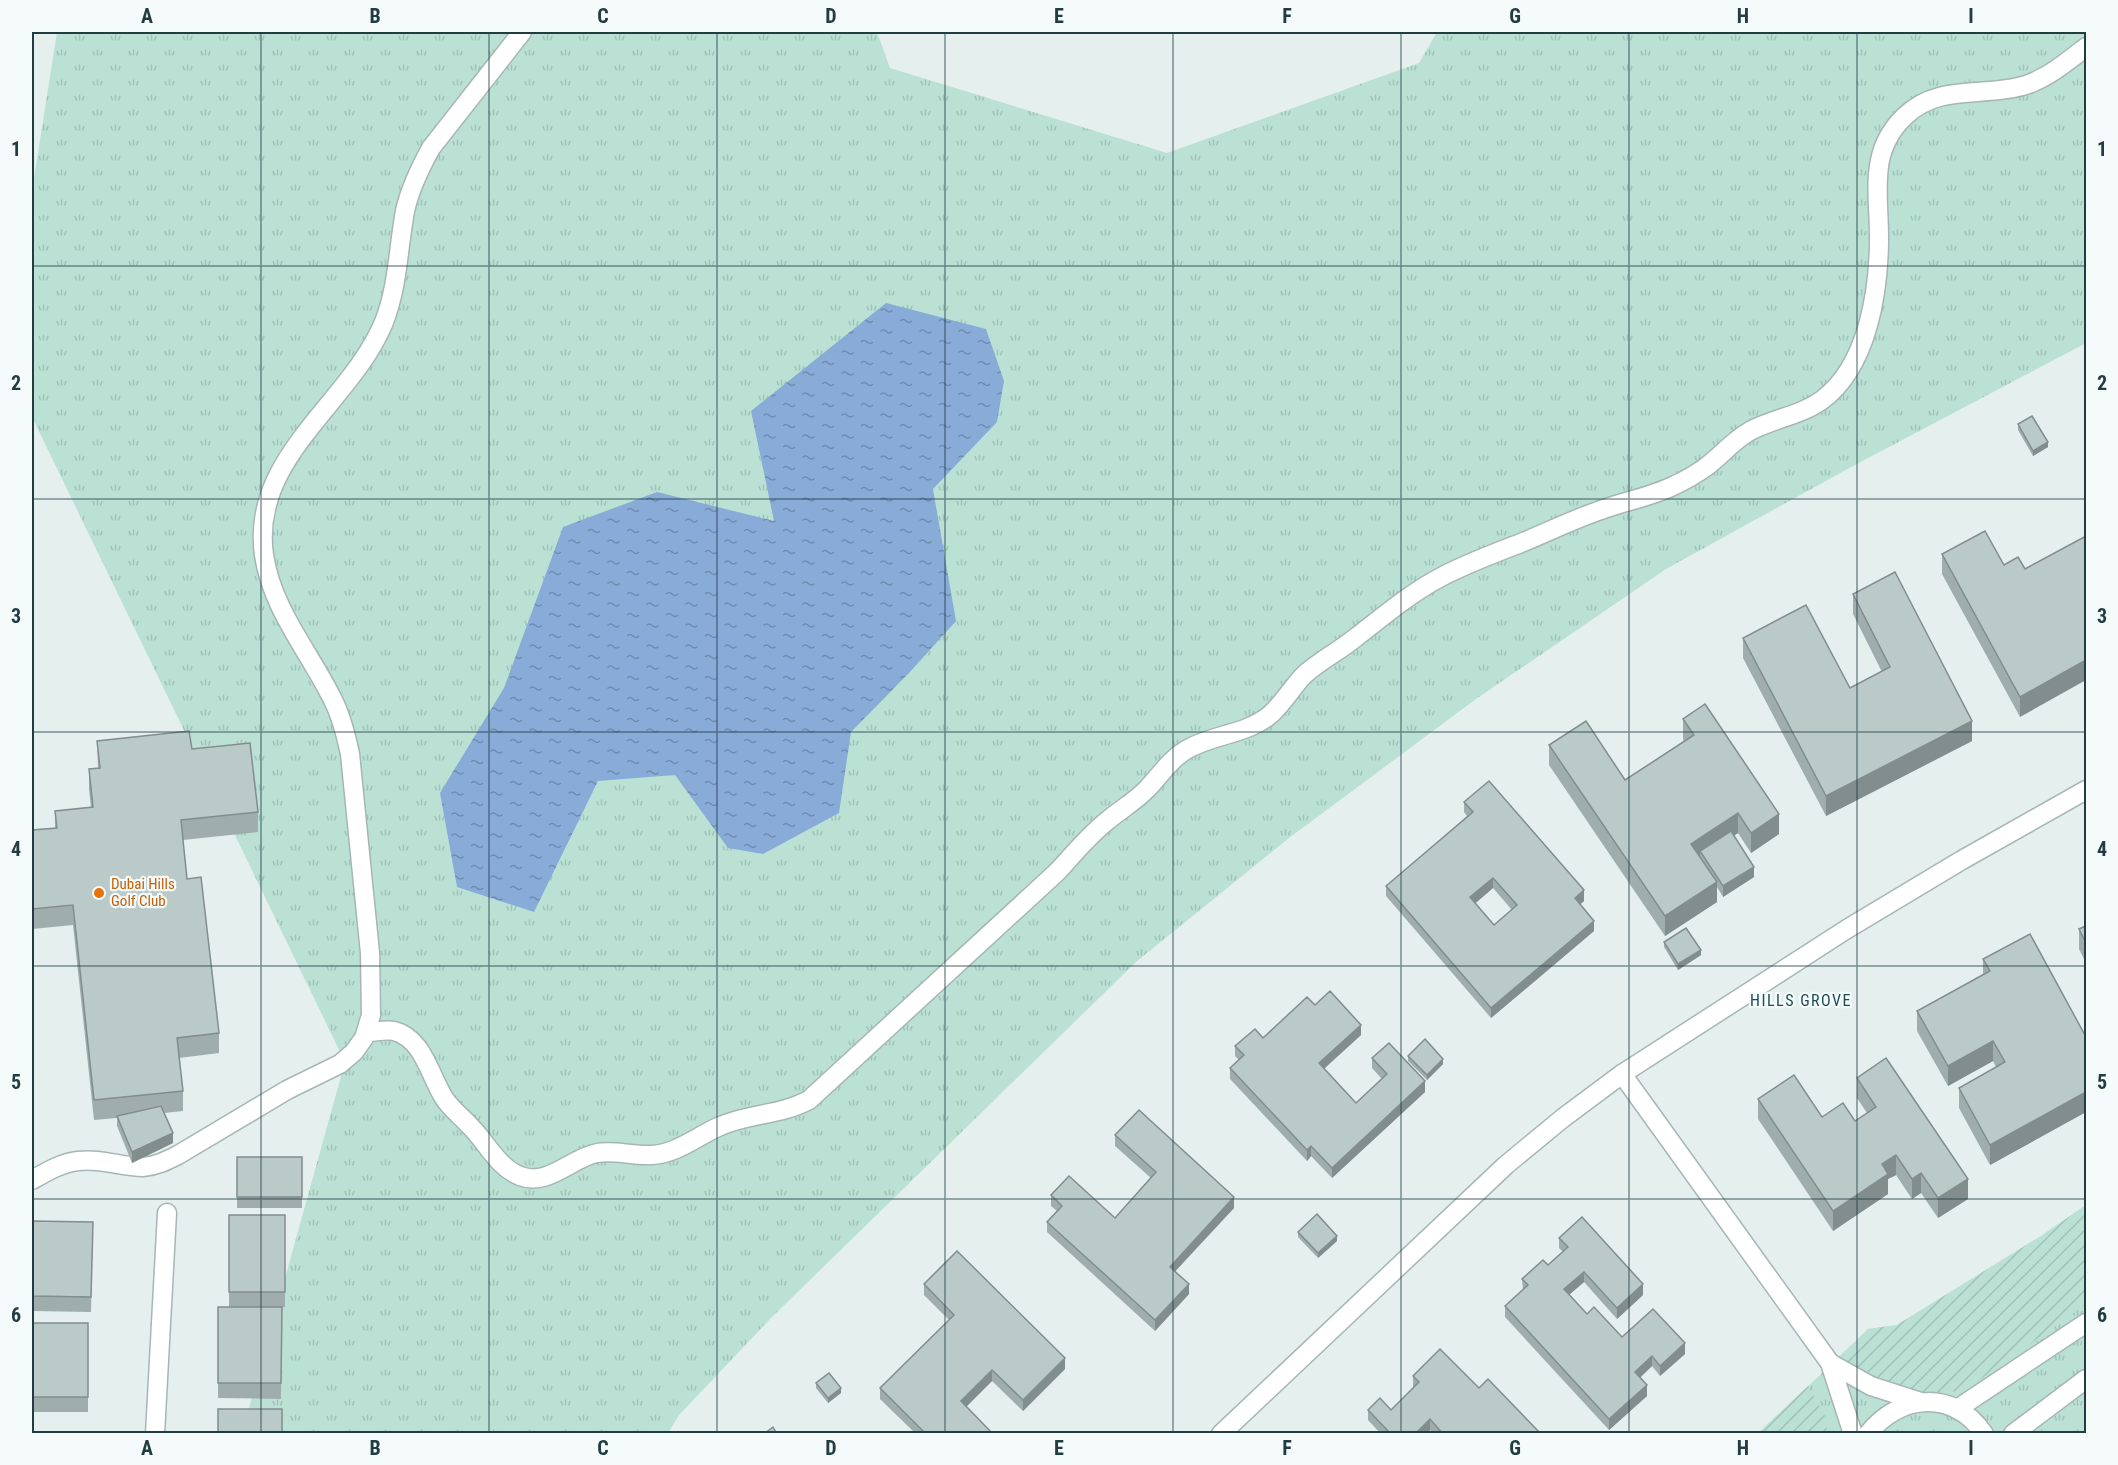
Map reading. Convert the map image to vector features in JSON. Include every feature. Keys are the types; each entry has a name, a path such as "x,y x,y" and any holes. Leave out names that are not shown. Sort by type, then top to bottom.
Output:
{"street":[{"path":"32,1180 57,1167 78,1161 100,1160 141,1167 160,1164 287,1090 340,1064 354,1052 367,1032 371,1015 370,953 350,754 333,699 290,627 278,602 264,555 265,513 271,493 297,445 352,375 370,349 383,323 397,276 406,208 420,167 431,148 522,32"},
{"path":"367,1032 393,1030 406,1037 417,1047 446,1101 500,1162 510,1171 522,1177 549,1176 580,1158 597,1153 651,1155 668,1153 735,1120 792,1109 809,1100 1057,872 1085,841 1137,798 1165,766 1181,753 1199,742 1250,727 1271,714 1299,681 1320,662 1352,641 1402,602 1442,577 1599,510 1650,496 1674,486 1709,465 1721,452 1751,431 1771,421 1793,416 1825,398 1849,371 1864,336 1878,266 1877,167 1887,139 1905,115 1930,99 1960,92 1994,91 2027,85 2058,69 2086,46"},
{"path":"1221,1434 1506,1165 1622,1074 1847,928 2086,790"},
{"path":"1622,1074 1830,1363 1853,1434"},
{"path":"155,1434 167,1213"},
{"path":"1957,1409 2086,1323"},
{"path":"1830,1363 1871,1386 1921,1402"},
{"path":"2013,1434 2086,1379"},
{"path":"1868,1434 1885,1415 1908,1404 1934,1402 1957,1409 1969,1417 1984,1434"}],"green space":[{"path":"57,32 877,32 890,68 1167,153 1419,63 1437,32 2086,32 2086,343 1853,466 1666,569 1476,699 1289,838 1136,962 771,1318 679,1415 668,1433 242,1433 345,1062 32,417 32,191"},
{"path":"2086,1205 2086,1433 1758,1434 1868,1329 1897,1325 2041,1236"},
{"path":"2086,1205 2086,1304 1965,1390 1933,1394 1900,1394 1835,1364 1868,1329 1897,1325 2041,1236"},
{"path":"1808,1386 1826,1418 1827,1433 1758,1433"}],"water":[{"path":"886,303 986,329 1004,381 997,422 933,489 956,621 851,732 839,813 763,854 728,848 675,775 598,781 534,912 457,887 440,793 504,688 563,527 657,492 774,521 751,411"}],"building":[{"path":"2032,416 2048,442 2033,451 2018,424"},
{"path":"1985,531 2004,565 2018,557 2025,569 2086,536 2086,660 2020,697 1942,554"},
{"path":"1895,572 1972,721 1826,796 1743,638 1806,605 1850,688 1890,667 1853,594"},
{"path":"1705,704 1779,814 1751,833 1738,813 1691,844 1717,882 1665,916 1549,745 1586,721 1625,780 1694,735 1683,719"},
{"path":"189,731 192,749 250,743 258,812 181,820 187,879 201,877 219,1033 177,1038 183,1091 94,1100 73,905 32,909 32,830 57,828 55,811 93,807 89,769 100,768 97,741"},
{"path":"1489,781 1584,890 1575,898 1594,921 1491,1008 1386,886 1473,812 1464,802","holes":["1493,878 1517,905 1494,925 1470,897"]},
{"path":"1731,831 1754,867 1723,886 1700,851"},
{"path":"2086,926 2086,943 2079,929"},
{"path":"1686,928 1701,950 1678,964 1664,942"},
{"path":"2030,934 2086,1037 2086,1092 1990,1145 1959,1088 2005,1062 1993,1041 1948,1066 1917,1011 1990,971 1983,959"},
{"path":"1330,991 1361,1025 1319,1063 1356,1103 1387,1074 1372,1058 1389,1043 1425,1081 1332,1168 1311,1146 1307,1150 1230,1068 1244,1055 1235,1046 1255,1029 1263,1038 1307,997 1315,1005"},
{"path":"1425,1039 1443,1059 1427,1075 1408,1056"},
{"path":"1886,1058 1968,1179 1938,1198 1921,1173 1912,1179 1896,1155 1882,1164 1888,1174 1833,1211 1758,1099 1794,1075 1822,1117 1843,1103 1855,1121 1876,1107 1857,1078"},
{"path":"161,1106 173,1133 132,1152 117,1116"},
{"path":"1139,1110 1234,1197 1170,1267 1189,1284 1155,1320 1047,1222 1062,1206 1051,1195 1069,1176 1115,1218 1156,1172 1115,1135"},
{"path":"237,1157 302,1157 302,1197 237,1197"},
{"path":"1317,1214 1337,1236 1318,1253 1298,1232"},
{"path":"229,1215 285,1215 285,1292 229,1292"},
{"path":"1582,1217 1643,1284 1617,1308 1584,1272 1564,1289 1587,1314 1594,1307 1622,1337 1653,1309 1685,1343 1660,1366 1652,1356 1635,1372 1647,1385 1609,1419 1505,1306 1528,1285 1522,1279 1543,1260 1548,1265 1568,1247 1559,1238"},
{"path":"32,1221 93,1222 91,1297 32,1296"},
{"path":"957,1251 1065,1358 1023,1400 992,1370 961,1401 993,1434 926,1434 880,1388 954,1315 924,1284"},
{"path":"218,1307 282,1307 281,1383 218,1383"},
{"path":"32,1323 88,1323 88,1397 32,1397"},
{"path":"1440,1349 1479,1388 1488,1379 1541,1434 1443,1434 1430,1419 1415,1434 1391,1434 1368,1410 1380,1398 1391,1410 1419,1382 1413,1376"},
{"path":"829,1373 841,1388 828,1398 816,1383"},
{"path":"218,1409 282,1409 282,1434 218,1434"},
{"path":"773,1427 777,1434 764,1434"}],"place":[{"name":"Dubai Hills Golf Club","path":"99,893"}],"district":[{"name":"HILLS GROVE","path":"1801,1000"}]}
